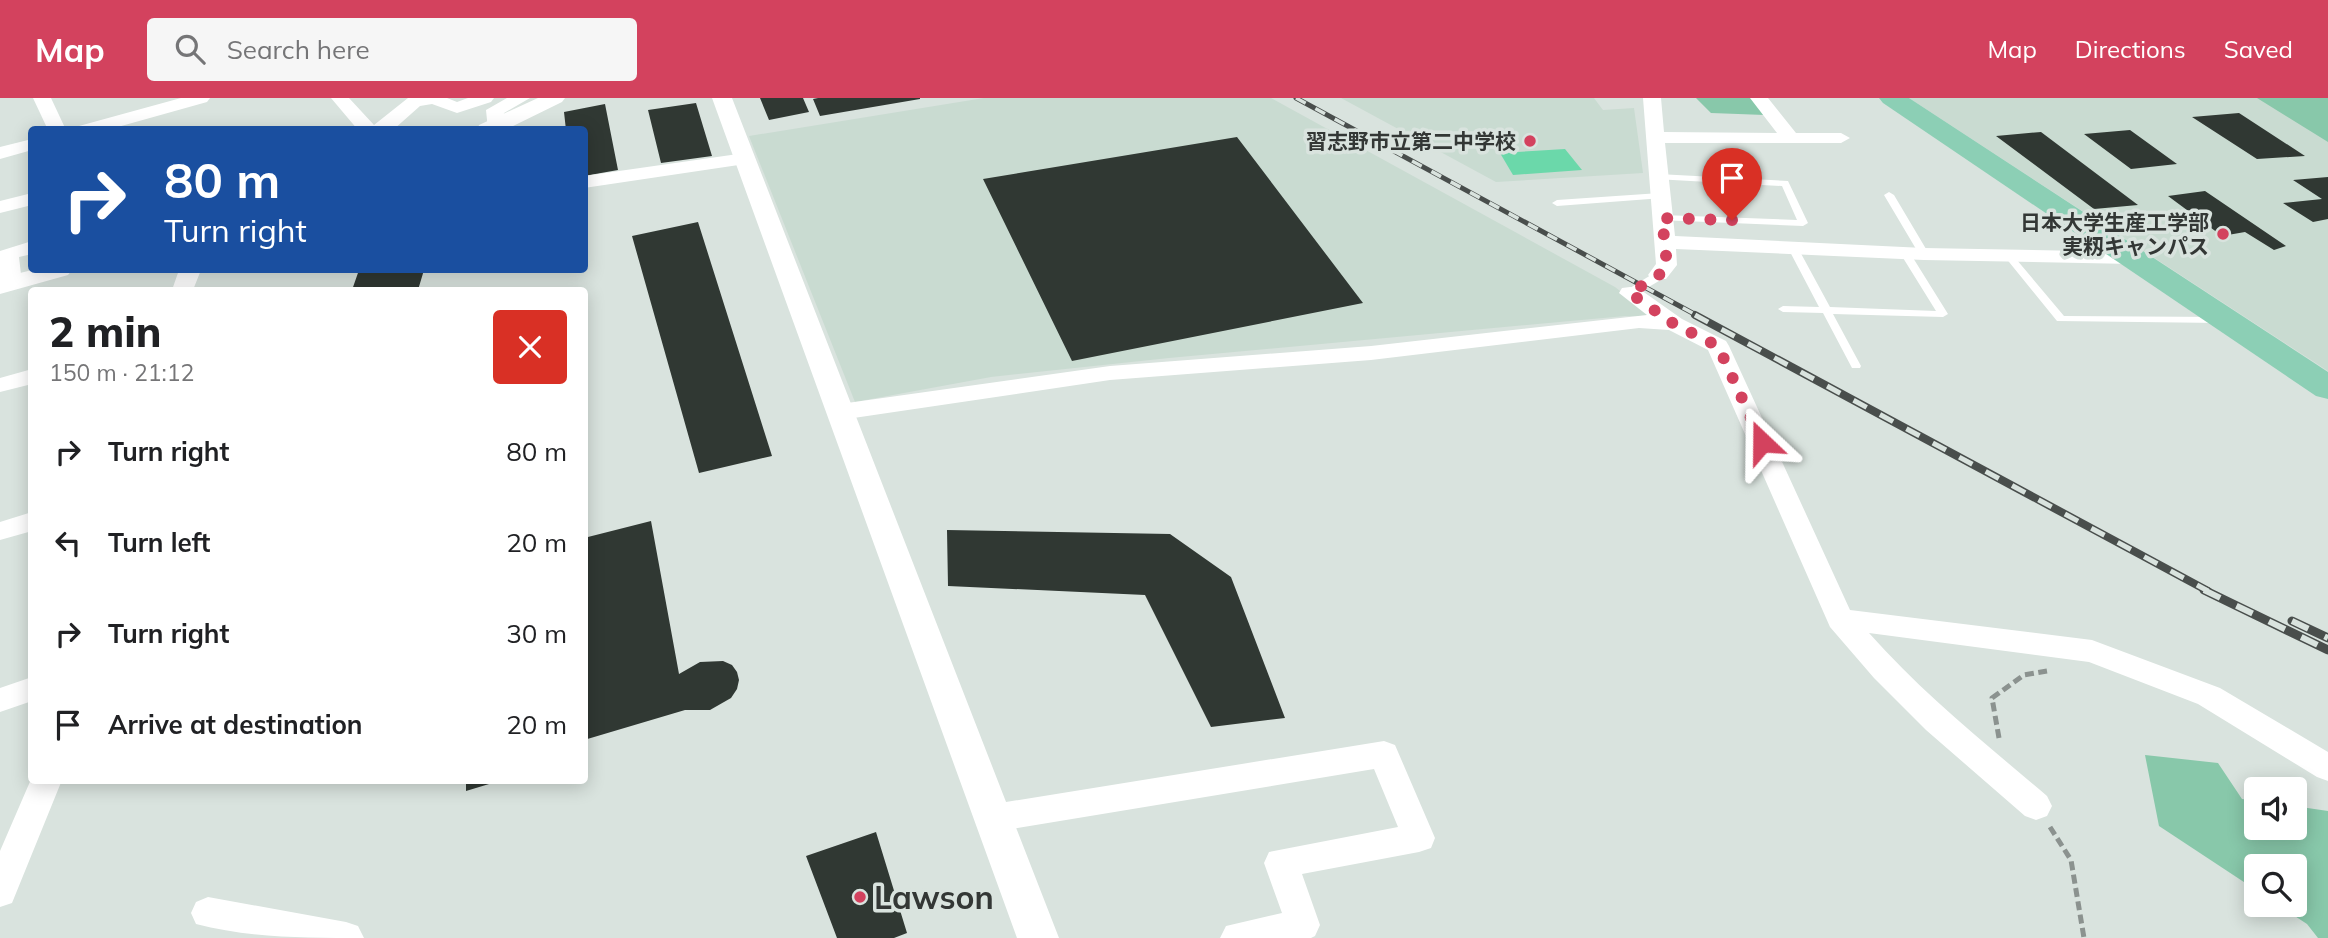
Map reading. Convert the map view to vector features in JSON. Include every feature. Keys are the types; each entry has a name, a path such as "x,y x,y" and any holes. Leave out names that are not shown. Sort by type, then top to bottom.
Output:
{"main road":[{"path":"1892,98 2328,388"}],"street":[{"path":"42,98 55,126"},
{"path":"96,126 161,103 201,98"},
{"path":"340,98 364,126"},
{"path":"386,126 414,99 434,99 457,108 485,98"},
{"path":"491,126 495,110 521,98"},
{"path":"495,126 555,98"},
{"path":"722,98 994,818 1035,936"},
{"path":"1652,98 1667,265 1659,275 1630,293 1674,324 1718,346 1840,619 1884,670 1937,721 2036,806"},
{"path":"1759,98 1791,139"},
{"path":"1655,137 1842,138"},
{"path":"0,153 28,145"},
{"path":"588,181 745,159"},
{"path":"0,206 28,200"},
{"path":"1664,242 1915,253 2133,258"},
{"path":"28,248 8,254 5,285 49,273"},
{"path":"840,412 1110,373 1371,354 1639,321 1674,324"},
{"path":"2,389 28,378"},
{"path":"0,531 28,522"},
{"path":"1840,619 2092,651 2209,696 2328,768"},
{"path":"0,700 28,690"},
{"path":"994,818 1384,754 1419,838 1281,863 1303,925 1238,938"},
{"path":"0,892 44,784"},
{"path":"208,913 346,938"}],"lane":[{"path":"1557,202 1659,187 1785,183 1803,223 1662,218"},
{"path":"1783,309 1943,314 1889,195"},
{"path":"1793,248 1856,366"},
{"path":"2008,256 2061,319 2226,320"}],"path":[{"path":"2004,747 1997,736 1992,698 2024,675 2049,670"},
{"path":"2036,806 2071,860 2084,938"}],"shaded area":[{"path":"984,98 1271,98 1615,287 1653,317 1625,316 1169,358 991,377 855,402 749,136"},
{"name":"習志野市立第二中学校","path":"1341,98 1594,98 1603,110 1634,108 1643,173 1496,182"},
{"path":"1696,98 1751,98 1765,115 1711,113"},
{"name":"日本大学生産工学部 実籾キャンパス","path":"1909,98 2328,98 2328,371"},
{"path":"2257,98 2328,98 2328,142"},
{"path":"1565,149 1582,170 1513,175 1500,153"},
{"path":"2145,755 2218,763 2244,799 2244,840 2307,840 2307,808 2328,811 2328,938 2318,938 2307,924 2296,917 2307,917 2307,854 2244,854 2244,882 2159,826"}],"building":[{"path":"760,98 803,98 809,112 769,120"},
{"path":"813,99 920,99 820,116"},
{"path":"696,103 712,156 661,163 648,110"},
{"path":"605,104 618,170 588,175 588,126 566,126 564,112"},
{"path":"2239,113 2305,156 2257,159 2192,117"},
{"path":"2130,130 2177,164 2131,169 2084,134"},
{"path":"2041,132 2138,205 2094,209 1996,136"},
{"path":"1237,137 1363,303 1072,361 983,179"},
{"path":"2328,177 2328,219 2313,222 2283,203 2322,199 2293,180"},
{"path":"2205,191 2286,246 2274,250 2245,232 2222,236 2168,196"},
{"path":"698,222 772,456 699,473 632,236"},
{"path":"358,273 423,273 419,287 353,287"},
{"path":"651,521 679,674 700,662 723,661 732,665 739,680 731,698 710,710 685,710 588,739 588,537"},
{"path":"947,530 1170,534 1231,577 1285,718 1211,727 1145,595 948,586"},
{"path":"466,784 489,784 466,791"},
{"path":"876,832 907,933 894,938 837,938 806,856"}],"railway":[{"path":"1296,98 1698,316"},
{"path":"1695,315 2208,591"},
{"path":"2204,590 2328,650"},
{"path":"2292,621 2328,638"}],"place":[{"name":"習志野市立第二中学校","path":"1530,141"},
{"name":"日本大学生産工学部 実籾キャンパス","path":"2223,234"},
{"name":"Lawson","path":"860,897"}],"route":[{"path":"1732,220 1662,218 1667,265 1659,275 1630,293 1674,324 1718,346 1762,442"}]}
